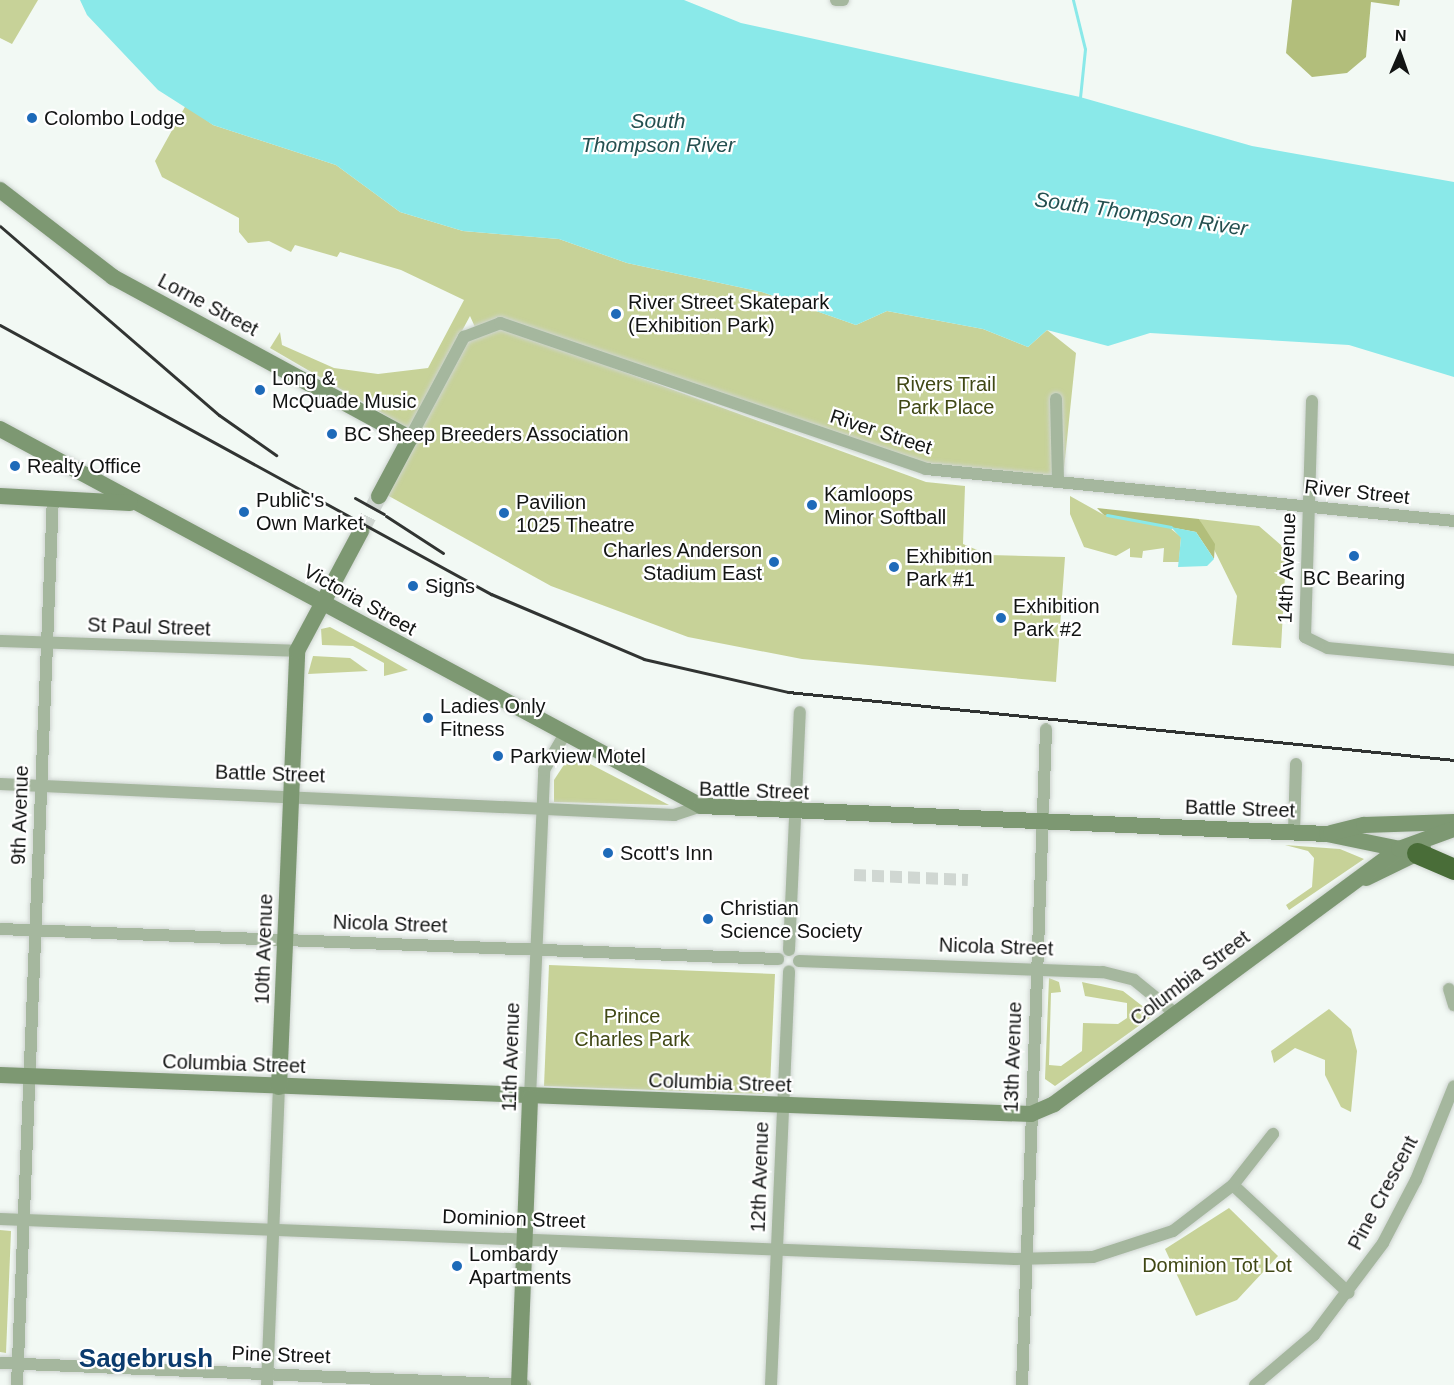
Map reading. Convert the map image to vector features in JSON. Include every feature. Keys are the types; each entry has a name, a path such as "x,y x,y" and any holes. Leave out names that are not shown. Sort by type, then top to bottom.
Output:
{"highway":[{"path":"1408,851 1454,869"}],"main road":[{"name":"Lorne Street","path":"0,190 113,277 410,438"},
{"name":"Victoria Street","path":"0,429 564,736 701,806"},
{"path":"379,496 410,438"},
{"path":"0,496 134,503"},
{"name":"10th Avenue","path":"279,1087 297,651 361,531"},
{"name":"Battle Street","path":"701,806 796,813 1327,834 1408,851"},
{"path":"1327,834 1364,825 1454,822"},
{"path":"1408,851 1454,829"},
{"path":"1408,851 1454,840"},
{"name":"Columbia Street","path":"0,1075 783,1107 1031,1114 1054,1104 1363,879 1408,851"},
{"name":"11th Avenue","path":"519,1385 530,1096"}],"street":[{"path":"836,0 843,0"},
{"name":"River Street","path":"410,438 464,338 500,323 926,469 1058,480 1454,521"},
{"path":"1056,399 1058,480"},
{"name":"14th Avenue","path":"1312,402 1303,629 1308,641 1328,648 1454,660"},
{"name":"9th Avenue","path":"17,1385 52,498"},
{"name":"St Paul Street","path":"0,641 297,651"},
{"path":"789,950 778,959 789,971 799,961 789,950 800,712"},
{"name":"13th Avenue","path":"1022,1385 1035,968 1044,822 1046,729"},
{"name":"11th Avenue","path":"530,1096 544,771 564,736"},
{"path":"1294,832 1296,764"},
{"name":"Battle Street","path":"0,784 544,806 674,815 701,806"},
{"name":"Nicola Street","path":"0,929 778,959"},
{"name":"Nicola Street","path":"799,961 1035,968 1125,977 1177,1015"},
{"name":"12th Avenue","path":"771,1385 789,971"},
{"path":"1449,989 1454,1005"},
{"name":"Pine Crescent","path":"1255,1385 1314,1335 1349,1293 1416,1180 1454,1086"},
{"name":"10th Avenue","path":"268,1380 279,1087"},
{"name":"Dominion Street","path":"0,1218 1026,1260 1093,1257 1135,1247 1173,1231 1233,1185 1273,1134"},
{"path":"1233,1185 1349,1293"},
{"name":"Pine Street","path":"0,1363 268,1380 525,1385"}],"green space":[{"path":"0,0 38,0 12,44 0,38"},
{"path":"1292,0 1400,0 1399,6 1371,2 1366,57 1347,73 1312,77 1286,53"},
{"name":"Rivers Trail Park Place","path":"186,105 213,125 336,165 400,212 463,231 559,239 627,263 762,292 856,325 887,311 983,329 1028,347 1047,330 1076,353 1063,478 927,466 500,320 475,327 470,316 409,429 270,348 280,332 282,345 334,368 378,374 428,368 464,300 401,270 340,252 337,257 295,245 291,252 269,241 248,243 239,232 239,218 162,177 155,161"},
{"path":"501,327 926,482 965,486 963,544 989,555 1065,557 1056,682 802,659 688,637 551,586 387,495 467,340"},
{"path":"1070,496 1104,515 1164,523 1181,537 1179,562 1163,562 1164,548 1143,551 1142,558 1130,557 1130,548 1116,556 1084,547 1070,514"},
{"path":"1097,508 1199,519 1215,544 1214,559 1196,532 1104,515"},
{"path":"1199,519 1259,526 1282,546 1286,557 1281,648 1232,645 1237,596"},
{"path":"330,627 408,670 384,676 384,663 353,646 322,645 321,629"},
{"path":"313,656 350,658 368,671 308,674"},
{"path":"571,754 669,805 554,802 554,780"},
{"path":"1285,845 1340,849 1364,859 1289,910 1286,905 1312,887 1314,858 1308,851"},
{"name":"Prince Charles Park","path":"549,965 775,974 770,1087 762,1094 544,1086"},
{"path":"1049,978 1059,982 1061,992 1051,993 1049,1065 1061,1066 1082,1051 1083,1023 1118,1024 1127,1018 1127,1003 1085,996 1082,982 1123,991 1154,1015 1055,1086 1045,1079"},
{"path":"1329,1009 1351,1029 1357,1051 1351,1112 1341,1107 1325,1075 1325,1060 1295,1048 1274,1063 1271,1051"},
{"name":"Dominion Tot Lot","path":"1229,1208 1278,1256 1237,1300 1196,1316 1165,1249"},
{"path":"0,1230 11,1231 6,1353 0,1352"}],"water":[{"name":"South Thompson River","path":"80,0 684,0 741,23 1080,97 1252,146 1454,182 1454,377 1349,345 1150,333 1108,346 1047,330 1028,347 983,329 887,311 856,325 762,292 627,263 559,239 463,231 400,212 336,165 213,125 158,90 87,15"},
{"path":"1171,527 1196,532 1214,559 1207,566 1178,567 1181,538"}],"waterway":[{"path":"1073,0 1085,49 1080,97"},
{"path":"1107,515 1171,527"}],"tunnel":[{"path":"361,531 379,496"},
{"path":"854,875 968,880"}],"railway":[{"path":"0,226 219,415 276,455"},
{"path":"0,325 491,594 644,659 788,692 1454,760"},
{"path":"355,498 384,514"},
{"path":"386,516 443,553"}],"place":[{"name":"Colombo Lodge","path":"32,118"},
{"name":"River Street Skatepark (Exhibition Park)","path":"616,314"},
{"name":"Long & McQuade Music","path":"260,390"},
{"name":"BC Sheep Breeders Association","path":"332,434"},
{"name":"Realty Office","path":"15,466"},
{"name":"Kamloops Minor Softball","path":"812,505"},
{"name":"Public's Own Market","path":"244,512"},
{"name":"Pavilion 1025 Theatre","path":"504,513"},
{"name":"BC Bearing","path":"1354,556"},
{"name":"Charles Anderson Stadium East","path":"774,562"},
{"name":"Exhibition Park #1","path":"894,567"},
{"name":"Signs","path":"413,586"},
{"name":"Exhibition Park #2","path":"1001,618"},
{"name":"Ladies Only Fitness","path":"428,718"},
{"name":"Parkview Motel","path":"498,756"},
{"name":"Scott's Inn","path":"608,853"},
{"name":"Christian Science Society","path":"708,919"},
{"name":"Lombardy Apartments","path":"457,1266"}],"district":[{"name":"Sagebrush","path":"146,1359"}]}
